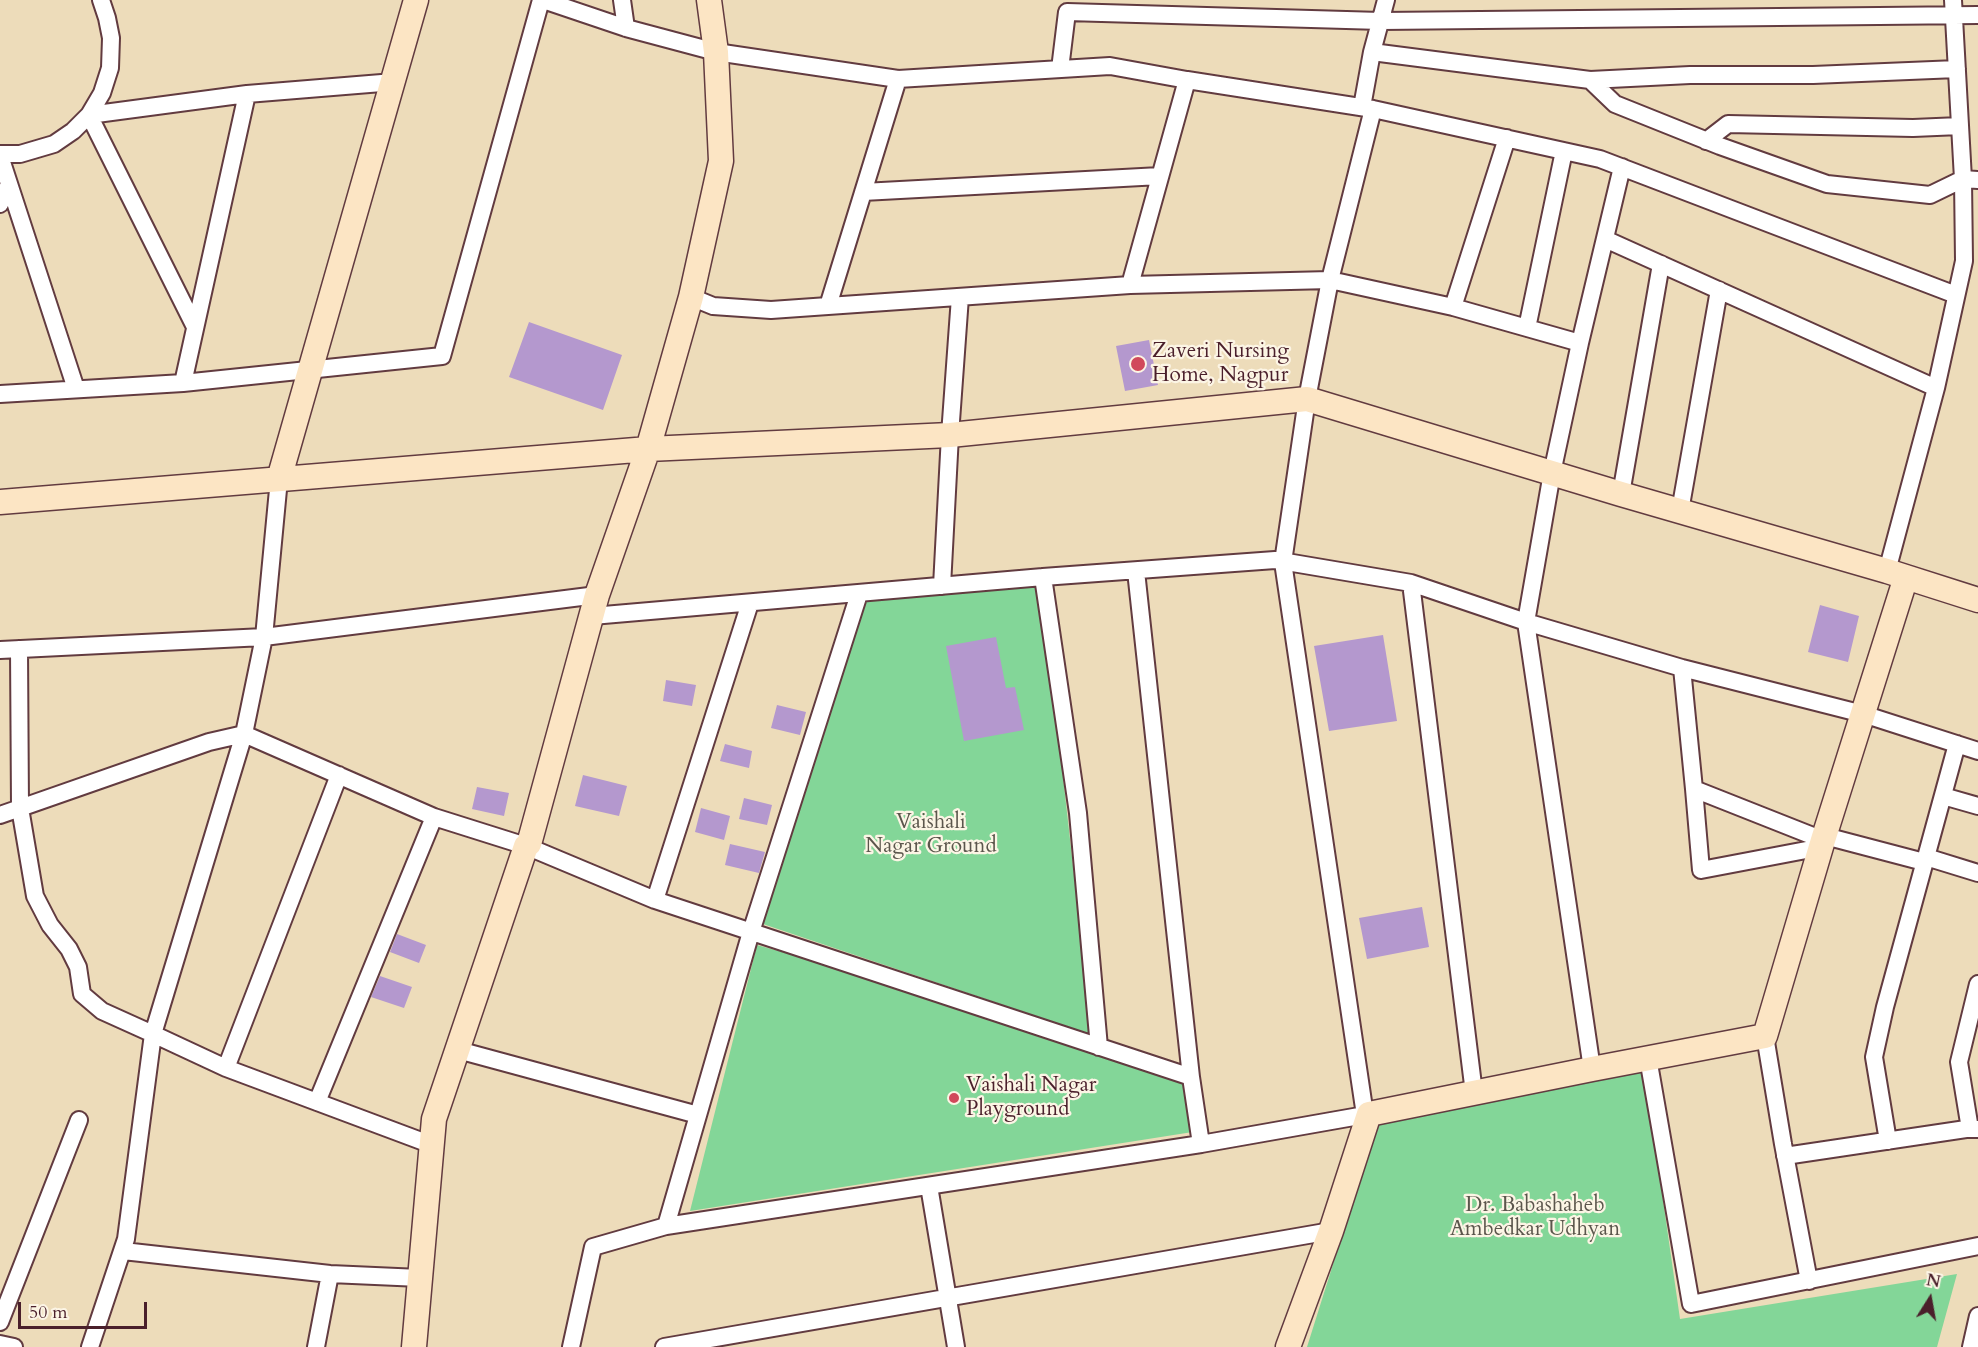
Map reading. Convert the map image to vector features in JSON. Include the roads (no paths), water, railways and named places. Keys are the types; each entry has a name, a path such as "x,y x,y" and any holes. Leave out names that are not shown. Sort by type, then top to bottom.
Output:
{"street":[{"path":"76,389 0,155 20,154 54,144 73,131 89,115 102,93 110,68 111,38 101,0"},
{"path":"90,1347 126,1239 153,1034 243,734 264,637 279,480 416,0"},
{"path":"0,394 183,382 442,356 542,0 626,28 716,52 898,79 1110,66 1368,108 1600,159 1956,295"},
{"path":"622,0 626,28"},
{"path":"414,1347 434,1119 526,846 529,844 594,606 648,448 691,297 721,161 716,52 709,0"},
{"path":"1288,1347 1331,1231 1367,1114 1283,562 1307,399 1330,280 1368,108 1372,52 1386,0"},
{"path":"1809,1281 1785,1156 1766,1036 1863,714 1897,574 1956,295 1971,261 1970,179 1960,126 1953,7"},
{"path":"1060,69 1067,12 1381,21 1889,17 1953,7 1978,15"},
{"path":"1372,52 1590,80 1690,75 1813,75 1957,69"},
{"path":"828,306 898,79"},
{"path":"1130,285 1186,80"},
{"path":"1590,80 1615,104 1706,141 1827,184 1930,195 1970,179"},
{"path":"89,115 247,94 394,81"},
{"path":"183,382 247,94"},
{"path":"89,115 195,327"},
{"path":"1706,141 1728,124 1960,126"},
{"path":"1453,307 1507,138"},
{"path":"1527,328 1564,151"},
{"path":"1592,1069 1526,622 1552,473 1622,167"},
{"path":"863,192 1160,176"},
{"path":"0,204 9,184"},
{"path":"1605,239 1936,388"},
{"path":"1621,494 1661,264"},
{"path":"691,297 714,306 760,309 1130,285 1330,280 1453,307 1580,344"},
{"path":"1680,511 1719,290"},
{"path":"942,586 960,297"},
{"path":"0,502 648,448 950,435 1307,399 1978,600"},
{"path":"0,650 264,637 594,606 750,603 1043,577 1136,572 1275,560 1411,583 1526,622 1682,668 1863,714 1978,750"},
{"path":"1136,572 1191,1077 1201,1144"},
{"path":"1043,577 1078,813 1099,1047"},
{"path":"1411,583 1474,1093"},
{"path":"666,1226 751,932 859,594"},
{"path":"655,900 750,603"},
{"path":"19,649 20,808 35,896 50,925 69,949 78,967 82,994 102,1011 226,1068 432,1145"},
{"path":"1682,668 1701,870 1823,841"},
{"path":"0,815 209,742 243,734 434,817 526,846 655,900 1191,1077"},
{"path":"1888,1141 1874,1057 1957,744"},
{"path":"226,1068 339,775"},
{"path":"1694,789 1823,841 1925,860 1978,873"},
{"path":"1942,796 1978,806"},
{"path":"317,1102 434,817"},
{"path":"1785,1156 1974,1129 1959,1062 1978,984"},
{"path":"571,1347 593,1247 666,1226 1201,1144 1766,1036"},
{"path":"458,1050 698,1115"},
{"path":"1648,1058 1691,1304 1978,1246"},
{"path":"0,1322 79,1120"},
{"path":"929,1186 956,1347"},
{"path":"664,1347 1331,1231"},
{"path":"123,1251 330,1274 420,1278"},
{"path":"316,1347 330,1274"},
{"path":"1971,1347 1978,1316"},
{"path":"0,1344 14,1347"}],"place":[{"name":"Zaveri Nursing Home, Nagpur","path":"1138,364"},
{"name":"Vaishali Nagar Playground","path":"954,1098"}],"park label":[{"name":"Vaishali Nagar Ground","path":"931,835"},
{"name":"Dr. Babashaheb Ambedkar Udhyan","path":"1535,1218"}]}
